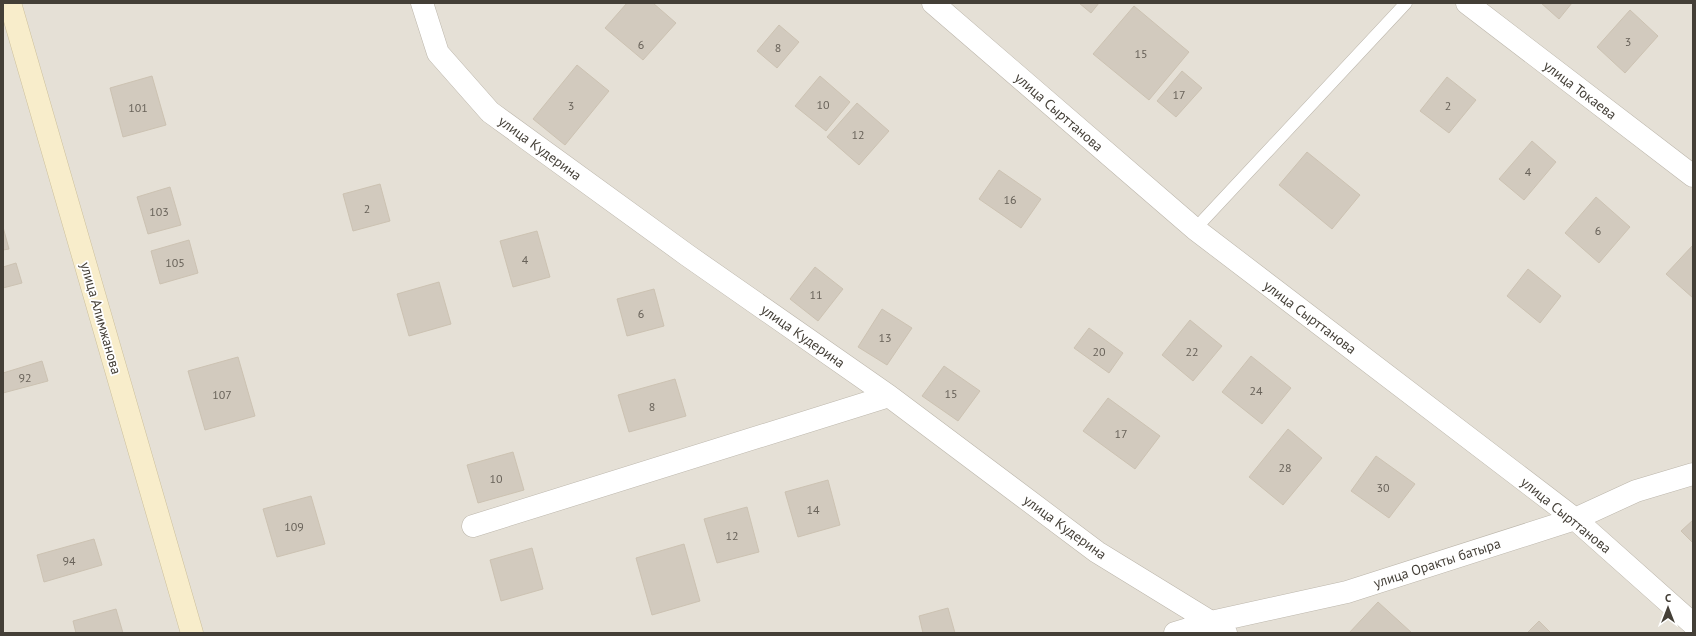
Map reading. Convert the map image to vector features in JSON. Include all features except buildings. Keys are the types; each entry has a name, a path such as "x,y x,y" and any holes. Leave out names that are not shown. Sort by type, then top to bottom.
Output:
{"street":[{"name":"улица Алимжанова","path":"10,3 192,633"},
{"name":"улица Кудерина","path":"422,3 438,53 490,112 687,255 889,396 1097,552 1219,627"},
{"name":"улица Сырттанова","path":"933,3 1195,229 1575,519 1693,624"},
{"name":"улица Токаева","path":"1467,3 1693,176"},
{"path":"473,526 889,396"},
{"name":"улица Оракты батыра","path":"1175,633 1219,627 1347,592 1575,519 1636,492 1693,474"}],"lane":[{"path":"1195,229 1406,3"}],"shaded area":[{"path":"3,3 1693,3 1693,633 3,633"}]}
